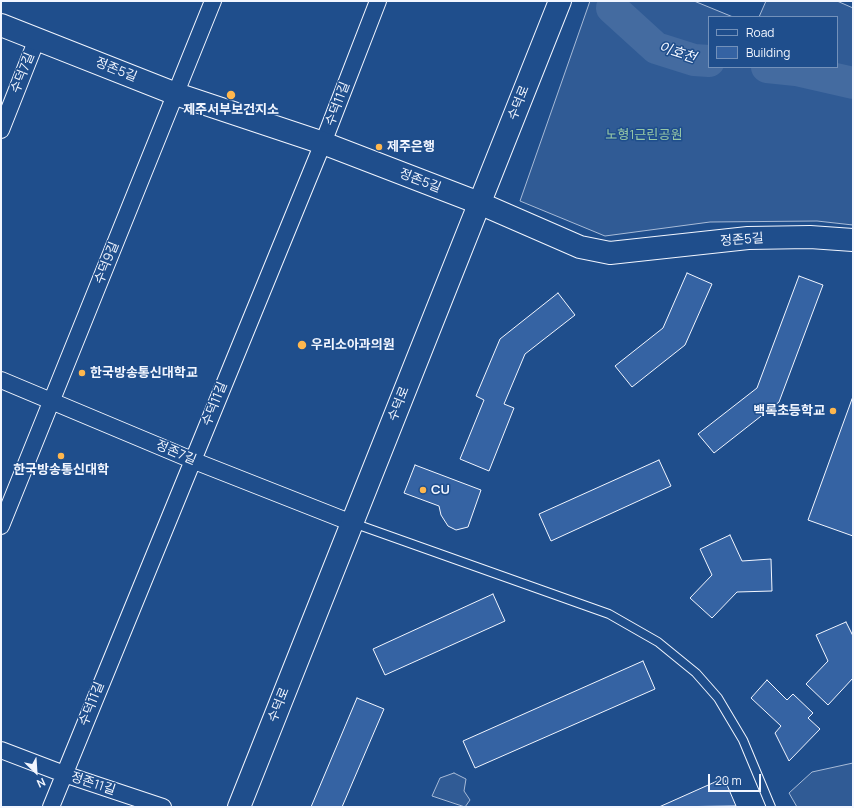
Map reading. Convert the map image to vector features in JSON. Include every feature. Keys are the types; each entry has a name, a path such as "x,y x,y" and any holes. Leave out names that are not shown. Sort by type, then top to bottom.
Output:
{"street":[{"name":"수덕9길","path":"1,526 213,1"},
{"name":"수덕11길","path":"51,807 323,143 378,1"},
{"name":"수덕로","path":"238,807 478,203 560,1"},
{"name":"정존5길","path":"1,25 176,94 323,143 478,203 580,247 610,254 748,238 810,237 853,240"},
{"name":"수덕7길","path":"1,130 37,39"},
{"name":"정존7길","path":"1,380 192,460 352,523"},
{"name":"정존11길","path":"1,750 64,774 163,807"}],"lane":[{"path":"352,523 609,614 658,642 696,673 718,698 743,740 772,807"}],"shaded area":[{"name":"노형1근린공원","path":"590,1 694,1 731,16 708,16 708,68 838,68 838,16 759,16 766,1 837,1 853,8 853,225 817,221 710,222 605,236 520,201"},
{"path":"853,763 853,807 797,807 789,793 812,772"},
{"path":"454,773 466,779 464,791 470,800 465,807 432,796 440,778"}],"building":[{"path":"687,273 712,284 685,345 632,387 615,366 663,328"},
{"path":"799,276 823,285 779,402 714,453 698,434 757,388"},
{"path":"558,293 575,315 525,354 504,404 514,408 489,471 460,459 484,400 476,396 500,339"},
{"path":"853,399 853,536 808,520"},
{"path":"659,460 671,486 551,541 539,514"},
{"path":"415,465 481,490 468,527 456,530 448,526 441,515 439,506 404,493"},
{"path":"730,535 742,561 771,559 772,591 737,592 712,618 690,598 712,575 700,549"},
{"path":"493,594 505,621 385,675 373,649"},
{"path":"846,622 853,636 853,678 828,705 806,684 828,661 816,635"},
{"path":"643,661 655,689 475,768 463,741"},
{"path":"767,680 787,700 793,694 813,713 808,718 820,729 789,761 775,733 781,726 751,698"},
{"path":"357,698 384,709 342,807 311,807"},
{"path":"724,778 736,806 659,807"}],"waterway":[{"name":"이호천","path":"612,8 656,48 694,60 708,61"},
{"name":"이호천","path":"777,68 796,70 853,83"}],"place":[{"name":"제주서부보건지소","path":"231,95"},
{"name":"제주은행","path":"379,147"},
{"name":"우리소아과의원","path":"302,345"},
{"name":"한국방송통신대학교","path":"82,373"},
{"name":"백록초등학교","path":"833,411"},
{"name":"한국방송통신대학","path":"61,456"},
{"name":"CU","path":"423,490"}]}
